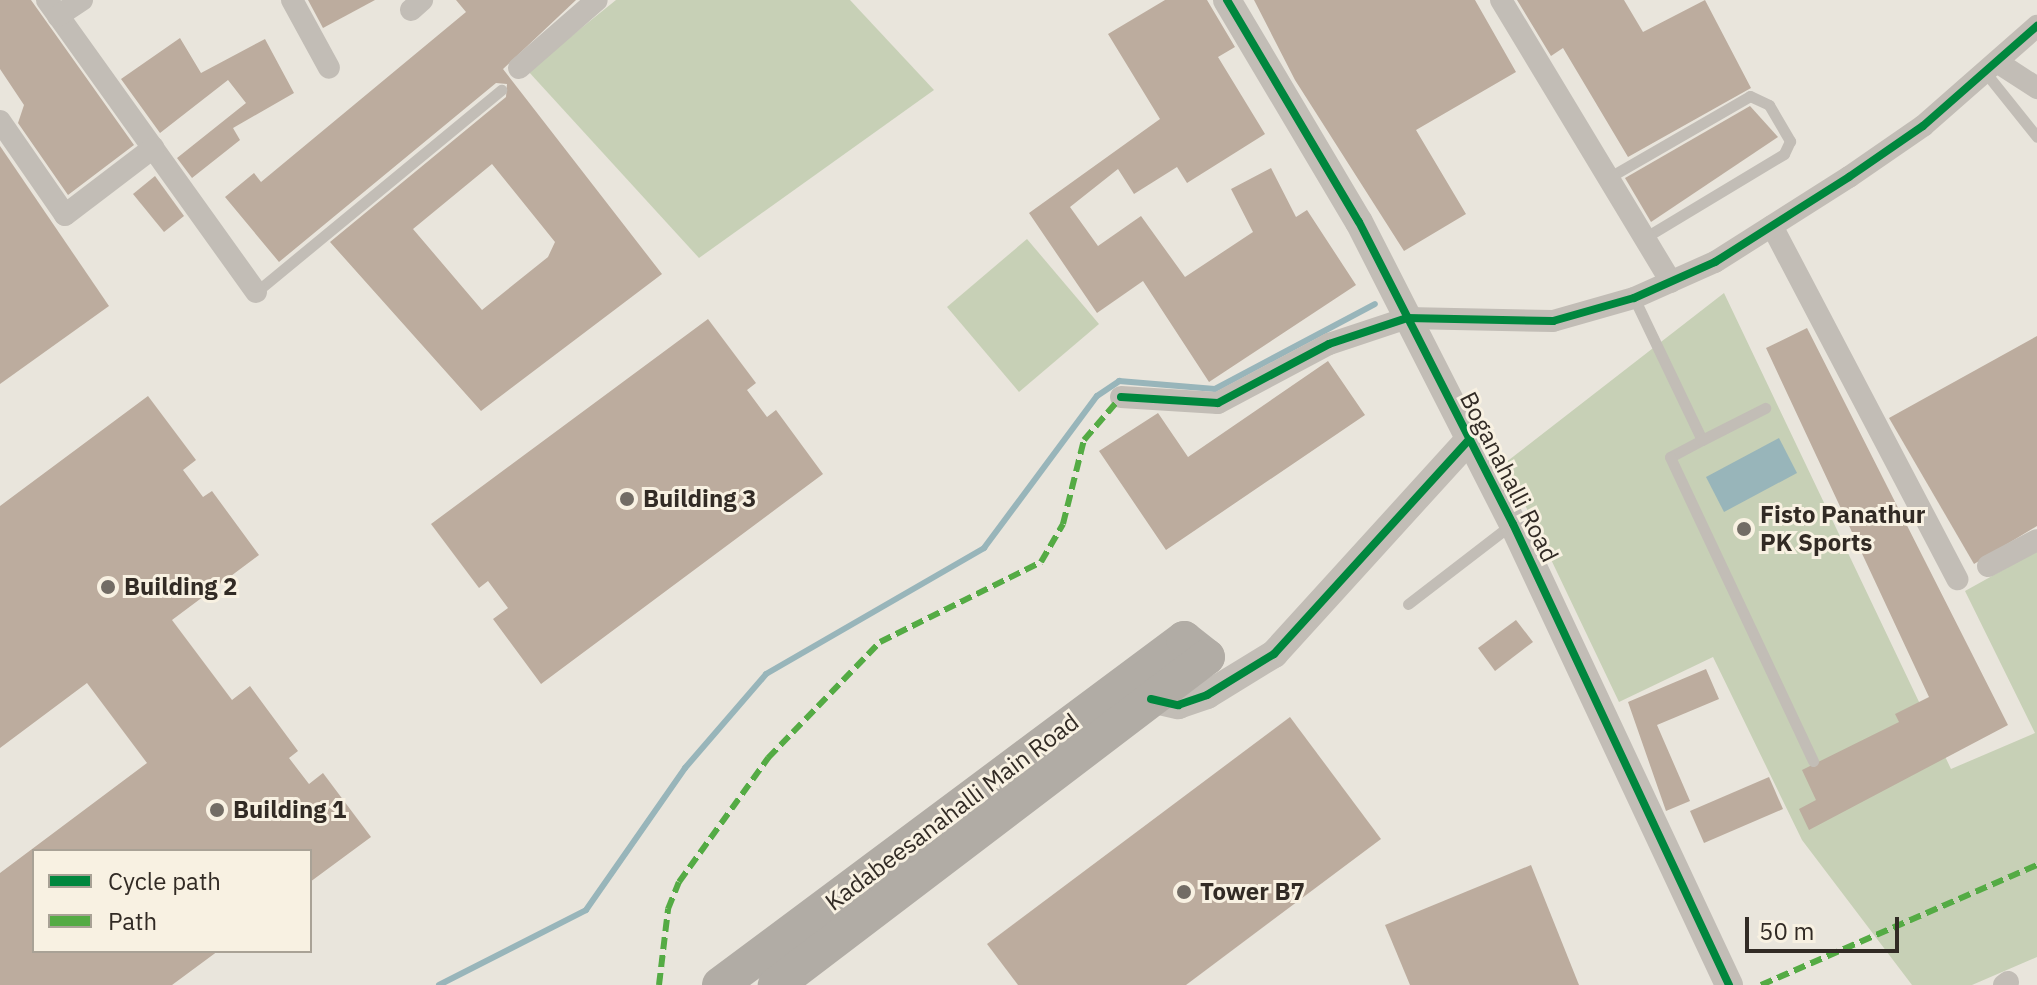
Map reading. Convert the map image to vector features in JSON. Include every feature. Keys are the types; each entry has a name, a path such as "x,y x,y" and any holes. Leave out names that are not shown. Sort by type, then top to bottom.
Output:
{"main road":[{"name":"Kadabeesanahalli Main Road","path":"720,985 1195,648 1151,699 776,985"}],"street":[{"path":"82,0 52,8 256,292"},
{"path":"292,0 329,68"},
{"path":"519,68 597,0"},
{"name":"Boganahalli Road","path":"1227,0 1407,318 1513,524 1729,985"},
{"path":"1501,0 1667,275"},
{"path":"1121,397 1218,403 1329,344 1407,318 1553,321 1634,298 1667,275 1772,226 1923,126 2037,26"},
{"path":"1991,67 2037,88"},
{"path":"0,121 61,218 153,148"},
{"path":"1772,226 1957,579"},
{"path":"1151,699 1178,705 1207,695 1274,654 1469,440"},
{"path":"1988,566 2037,540"}],"lane":[{"path":"1991,67 2037,137"},
{"path":"256,292 501,90"},
{"path":"1608,178 1750,96 1763,96 1769,105 1790,141 1784,154 1644,238"},
{"path":"1634,298 1702,440"},
{"path":"1765,408 1670,457 1813,761"},
{"path":"1408,604 1513,524"}],"green space":[{"path":"616,0 850,0 934,90 699,258 528,71"},
{"path":"1027,239 1099,324 1019,392 947,307"},
{"path":"1724,293 1951,769 2035,733 1965,591 2037,551 2037,957 1972,985 1912,985 1802,840 1713,657 1619,702 1505,463"}],"water":[{"path":"1779,438 1797,473 1724,512 1706,477"}],"building":[{"path":"0,0 31,0 134,145 68,195 18,123 24,105 0,69"},
{"path":"308,0 375,0 323,28"},
{"path":"456,0 576,0 503,69 662,274 481,411 330,242 506,97 507,84 496,83 279,262 225,197 254,173 261,182 466,12","holes":["492,164 555,242 548,257 482,310 413,229"]},
{"path":"1165,0 1207,0 1235,47 1218,57 1265,134 1187,183 1177,167 1134,194 1118,169 1070,207 1098,246 1141,216 1185,277 1253,232 1231,189 1271,168 1296,217 1307,210 1356,285 1209,382 1143,281 1097,313 1029,213 1160,119 1108,34"},
{"path":"1254,0 1475,0 1516,72 1416,130 1466,214 1404,251 1295,80"},
{"path":"1517,0 1624,0 1643,32 1705,0 1751,88 1628,157 1563,48 1551,56"},
{"path":"180,38 201,73 265,39 294,93 233,128 240,140 192,178 177,158 246,103 228,80 160,133 121,79"},
{"path":"1750,106 1778,137 1651,222 1625,178"},
{"path":"0,146 109,306 0,384"},
{"path":"155,176 184,216 164,232 133,194"},
{"name":"Building 3","path":"708,319 756,383 747,390 767,417 776,410 823,474 541,684 493,619 508,608 488,581 479,588 431,524"},
{"path":"1807,328 2008,725 1809,830 1799,809 1816,800 1802,770 1899,722 1895,714 1929,697 1766,348"},
{"path":"2037,336 2037,526 1974,564 1889,418"},
{"path":"1328,361 1365,415 1166,550 1099,451 1158,413 1188,457"},
{"path":"148,396 196,460 183,470 203,497 212,491 259,555 172,620 232,700 250,686 298,751 289,758 309,784 323,773 371,837 312,881 312,849 32,849 147,763 87,683 0,748 0,506"},
{"path":"1516,620 1533,642 1495,671 1478,648"},
{"path":"1706,669 1719,699 1657,725 1690,801 1666,811 1628,702"},
{"name":"Tower B7","path":"1290,717 1381,839 1186,985 1018,985 987,944"},
{"path":"1769,777 1783,809 1704,843 1690,811"},
{"path":"32,849 32,953 215,953 172,985 0,985 0,873"},
{"path":"1531,865 1579,985 1410,985 1385,925"}],"waterway":[{"path":"439,985 586,910 685,768 766,674 984,548 1097,396 1119,381 1215,389 1375,304"}],"marked path":[{"path":"659,985 668,909 679,882 768,758 880,642 1041,562 1063,524 1084,440 1121,397"},
{"path":"1761,985 2037,865"}],"cycle path":[{"path":"1227,0 1359,222 1513,524 1729,985"},
{"path":"1121,397 1218,403 1329,344 1407,318 1553,321 1634,298 1715,262 1849,177 1923,126 2037,26"},
{"path":"1151,699 1178,705 1207,695 1274,654 1469,440"}],"place":[{"name":"Building 3","path":"627,499"},
{"name":"Fisto Panathur PK Sports","path":"1744,529"},
{"name":"Building 2","path":"108,587"},
{"name":"Building 1","path":"217,810"},
{"name":"Tower B7","path":"1184,892"}]}
